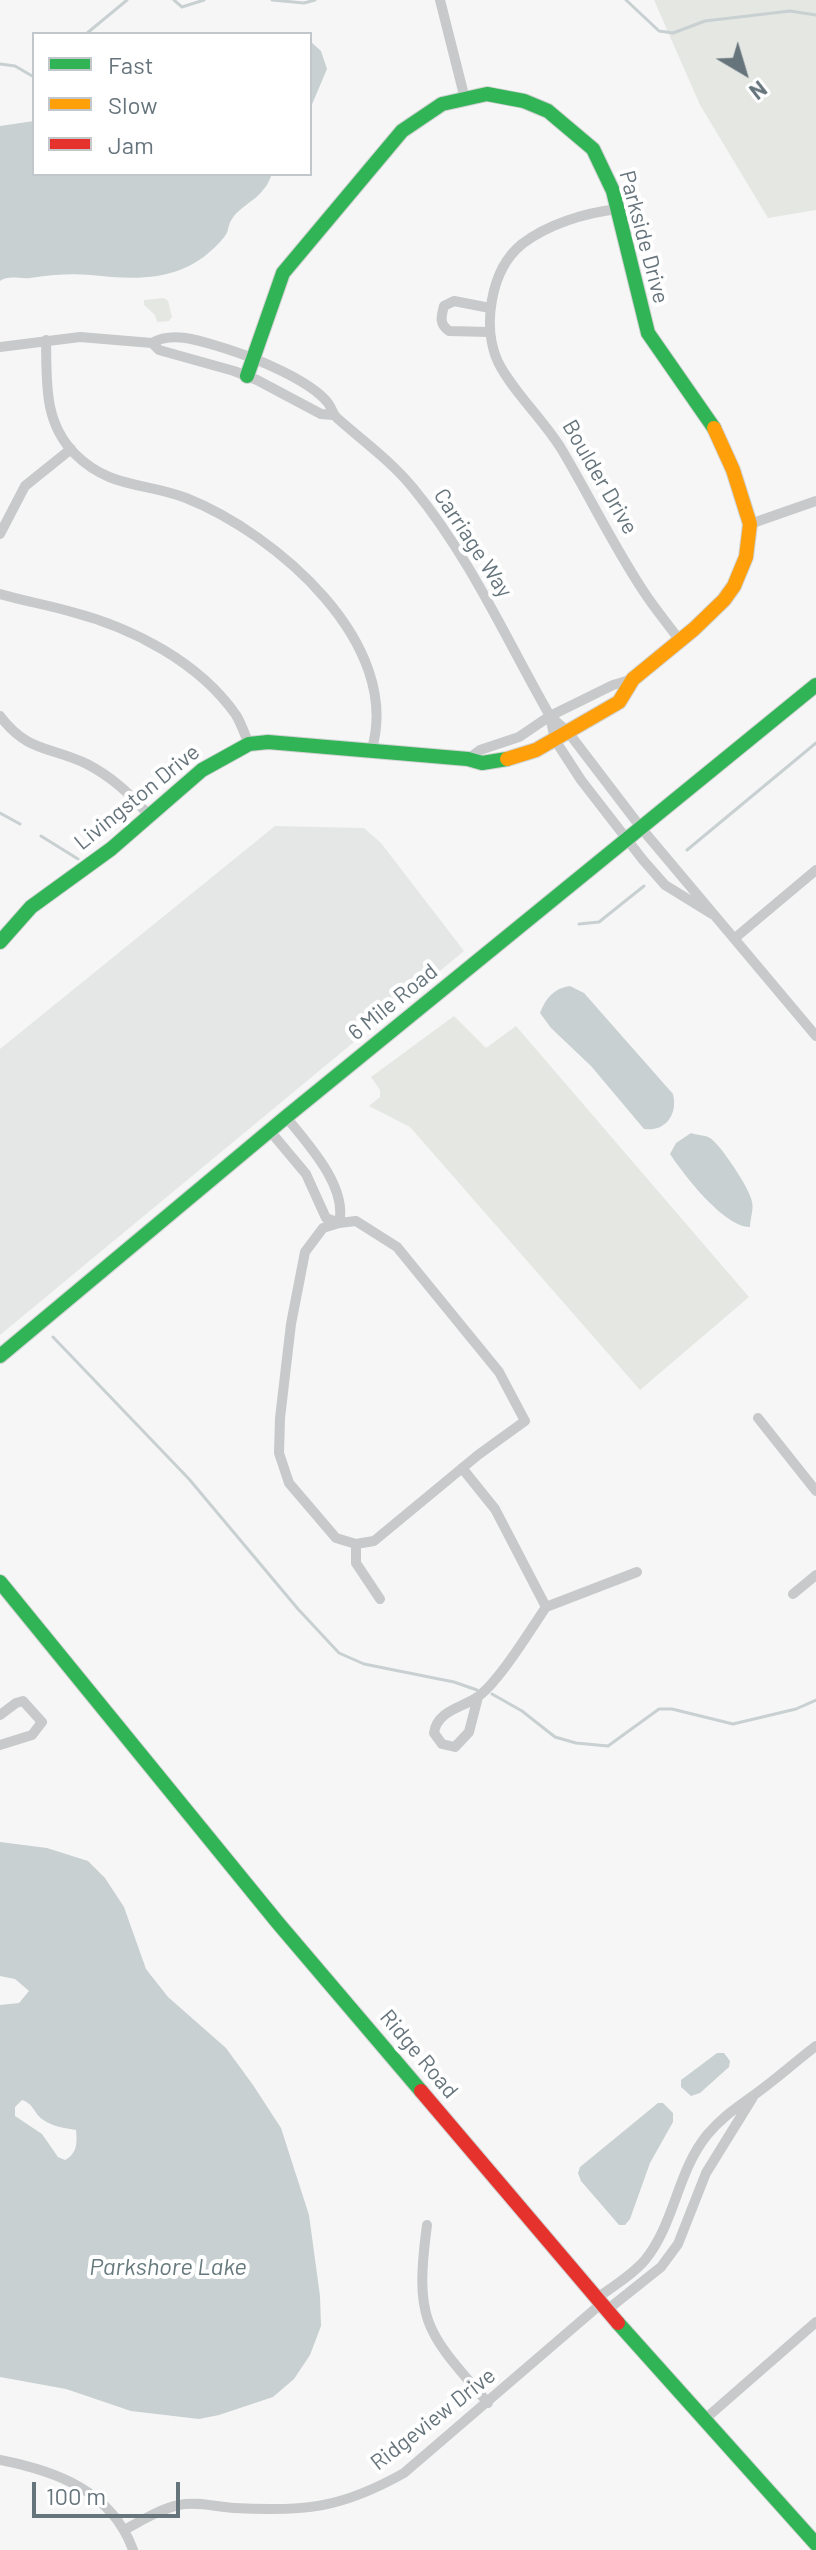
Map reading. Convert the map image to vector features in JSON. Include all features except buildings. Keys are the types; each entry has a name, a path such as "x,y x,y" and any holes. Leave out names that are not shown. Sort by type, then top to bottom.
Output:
{"street":[{"path":"440,0 465,99"},
{"name":"Parkside Drive","path":"247,376 283,273 402,131 442,104 487,94 524,101 548,111 593,149 605,171 617,209 648,333 701,406 721,440 750,524 746,557 734,586 711,613 633,679 619,702 562,736"},
{"name":"Boulder Drive","path":"617,209 578,217 537,234 519,247 498,281 490,308 490,332 498,361 548,426 643,591 680,641"},
{"path":"490,308 454,301 444,306 441,318 443,327 449,331 490,332"},
{"name":"Carriage Way","path":"0,347 80,337 152,343 163,337 188,339 252,358 316,393 329,404 333,415 413,487 472,570 562,736 581,780 665,885 712,914"},
{"path":"46,340 47,397 53,423 71,449 94,470 117,480 182,497 220,513 275,550 329,604 363,656 376,710 371,752"},
{"name":"Carriage Way","path":"152,343 159,350 247,376 321,414 333,415"},
{"path":"0,534 25,486 71,449"},
{"path":"750,524 816,501"},
{"path":"0,594 72,612 120,629 179,660 209,683 237,717 249,744"},
{"name":"Parkside Drive","path":"550,716 613,685 633,679"},
{"name":"6 Mile Road","path":"0,1356 286,1117 816,685"},
{"path":"0,716 12,732 25,741 104,774 135,799 150,817"},
{"name":"Livingston Drive","path":"468,759 480,750 519,737 550,716"},
{"name":"Carriage Way","path":"562,736 712,914"},
{"name":"Livingston Drive","path":"0,942 31,907 150,817 202,770 249,744 268,742 468,759 482,763 536,750 562,736"},
{"path":"735,938 816,870"},
{"path":"712,914 816,1036"},
{"path":"286,1117 323,1164 343,1208 339,1223"},
{"path":"270,1131 306,1174 326,1218 339,1223"},
{"path":"356,1221 397,1247 499,1372 525,1421 462,1468 374,1541 356,1544 336,1538 289,1483 279,1453 291,1324 305,1252 323,1228 356,1221"},
{"path":"758,1418 816,1491"},
{"path":"462,1468 495,1509 546,1607"},
{"path":"356,1544 356,1563 380,1599"},
{"path":"478,1697 461,1704 440,1719 434,1733 442,1744 455,1747 465,1739 478,1697 512,1657 546,1607 637,1572"},
{"path":"793,1594 816,1575"},
{"name":"Ridge Road","path":"0,1582 266,1909 602,2304 816,2544"},
{"path":"0,1715 23,1701 42,1722 32,1735 0,1745"},
{"path":"602,2304 646,2258 669,2216 680,2183 707,2134 730,2110 816,2046"},
{"path":"602,2304 661,2267 678,2244 713,2161 754,2095"},
{"path":"680,2183 699,2191"},
{"path":"427,2225 421,2286 430,2330 445,2353 488,2403"},
{"name":"Ridgeview Drive","path":"124,2530 181,2504 290,2511 322,2507 354,2498 404,2473 602,2304"},
{"path":"705,2419 816,2322"},
{"path":"0,2460 51,2472 76,2483 98,2500 124,2530 133,2550"}],"shaded area":[{"path":"654,0 816,0 816,210 768,218 700,105"},
{"path":"164,298 168,301 172,317 169,321 157,322 155,315 144,305 144,300"},
{"path":"275,826 364,828 381,843 464,951 0,1335 0,1049"},
{"path":"454,1016 486,1048 516,1026 749,1297 640,1390 410,1127 369,1106 380,1097 380,1090 371,1077"}],"water":[{"path":"312,43 321,51 327,69 312,104"},
{"path":"32,121 32,176 271,176 260,194 235,215 225,236 211,251 180,270 147,277 68,274 0,281 0,126"},
{"path":"570,986 584,993 673,1094 672,1115 664,1125 644,1129 591,1066 551,1028 540,1013 551,995"},
{"path":"691,1133 715,1142 741,1178 752,1202 750,1227 728,1219 717,1209 670,1154 676,1143"},
{"name":"Parkshore Lake","path":"0,1842 47,1848 88,1861 105,1878 124,1907 146,1969 168,1997 226,2048 281,2128 309,2215 321,2326 310,2355 294,2379 273,2397 199,2419 131,2411 66,2389 0,2377 0,2005 19,2003 29,1991 15,1979 0,1976","holes":["22,2100 46,2122 76,2130 76,2147 65,2160 58,2157 42,2134 15,2116 15,2107"]},
{"path":"717,2053 724,2053 730,2061 729,2067 700,2093 691,2096 681,2087 681,2080"},
{"path":"658,2103 663,2103 673,2113 673,2122 650,2163 630,2219 625,2225 619,2225 581,2181 578,2173 580,2167"}],"waterway":[{"path":"88,32 127,0"},
{"path":"174,0 182,7 204,0"},
{"path":"272,0 304,3 315,0"},
{"path":"626,0 659,31 673,33 705,21 790,11 816,15"},
{"path":"0,64 15,66 32,76"},
{"path":"687,850 816,743"},
{"path":"0,813 20,824"},
{"path":"41,836 78,859"},
{"path":"579,924 599,922 644,886"},
{"path":"53,1337 189,1479 339,1653 364,1664 454,1682 477,1690"},
{"path":"492,1694 522,1711 555,1737 608,1746 659,1709 672,1709 733,1724 796,1709 816,1700"}],"traffic: fast":[{"path":"247,376 283,273 402,131 442,104 487,94 524,101 548,111 593,149 613,191 648,333 714,428"},
{"path":"0,1356 286,1117 816,685"},
{"path":"0,942 31,907 111,849 202,770 249,744 268,742 468,759 482,763 507,759"},
{"path":"0,1582 278,1923 421,2091"},
{"path":"618,2323 816,2544"}],"traffic: slow":[{"path":"507,759 536,750 619,702 633,679 694,629 734,586 746,557 750,524 733,470 714,428"}],"traffic: jam":[{"path":"421,2091 618,2323"}]}
